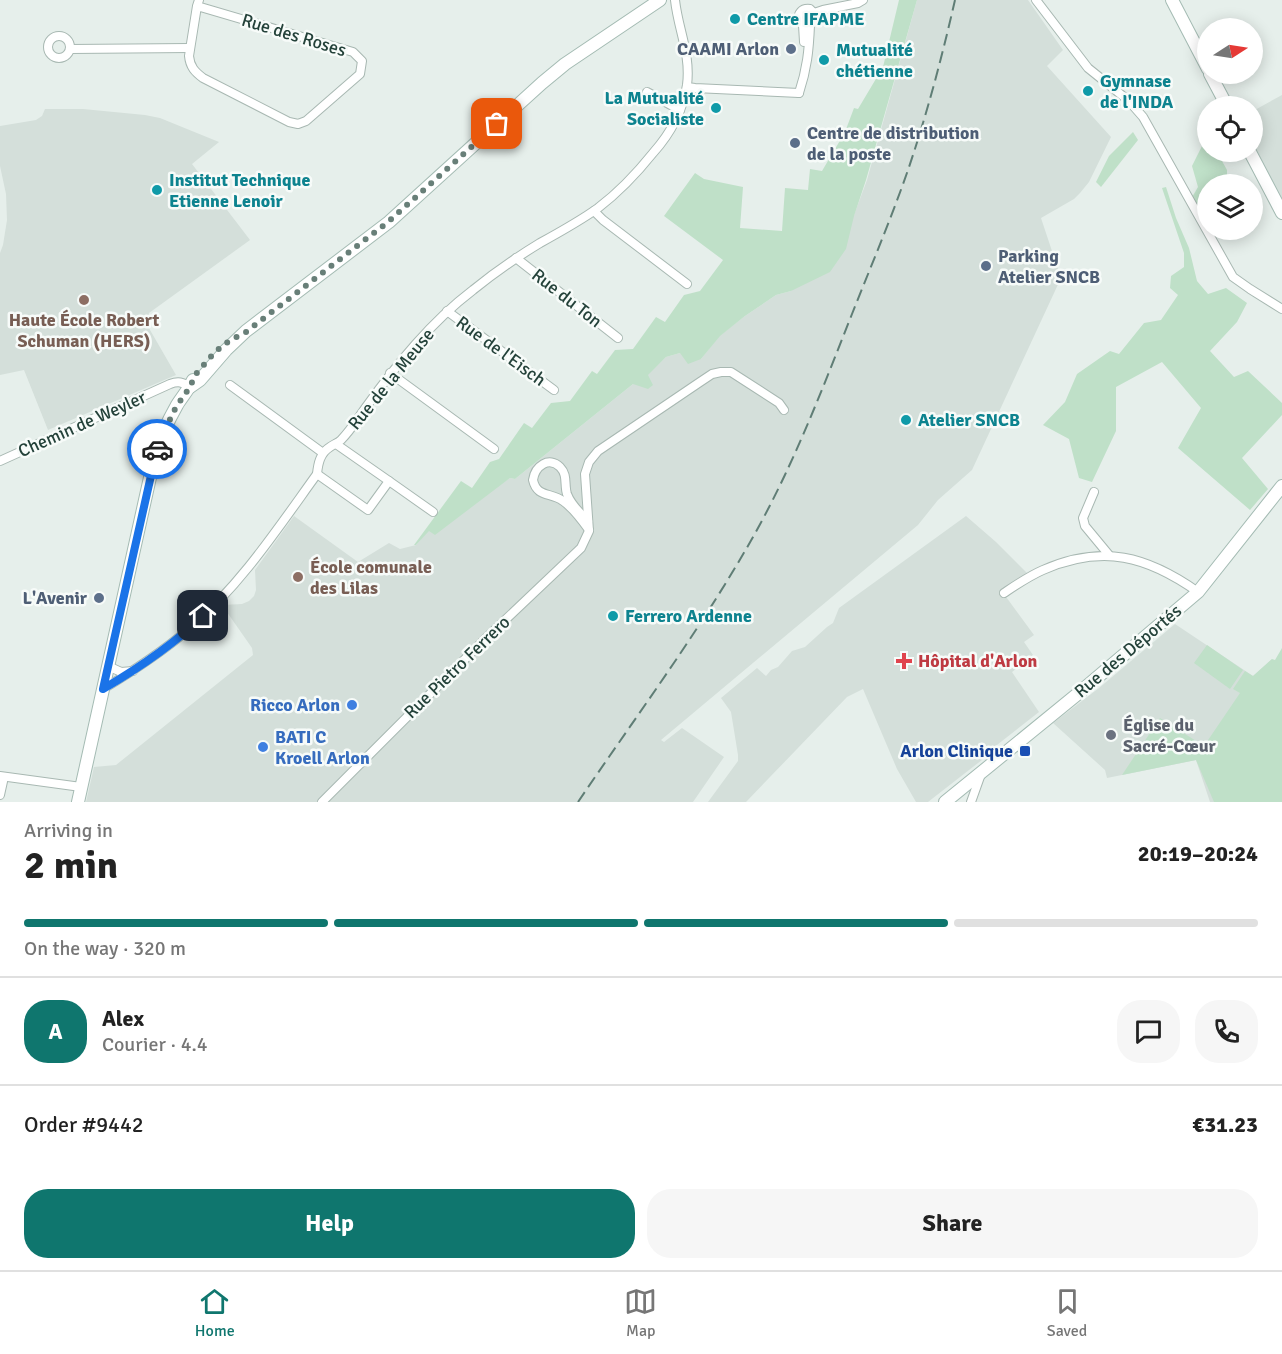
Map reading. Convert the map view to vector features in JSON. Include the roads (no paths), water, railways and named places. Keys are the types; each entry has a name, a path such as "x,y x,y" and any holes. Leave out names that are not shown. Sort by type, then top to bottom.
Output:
{"main road":[{"path":"78,802 153,461 165,428 195,375 215,352 246,332 388,222 549,76 661,0"},
{"path":"1172,0 1197,48"},
{"path":"1255,162 1282,213"},
{"name":"Rue des Déportés","path":"954,797 1198,592 1280,492"}],"street":[{"name":"Rue de la Meuse","path":"323,453 344,436 390,373 447,311 516,258 594,211 639,171 659,146 673,126 680,110 687,87 688,68 675,5 661,0"},
{"path":"814,13 863,0"},
{"path":"1036,0 1088,68 1129,101 1143,117 1233,277 1252,291 1280,304"},
{"name":"Rue des Roses","path":"198,3 353,52 362,61 360,74 306,121 294,124 203,78 191,67 189,56 198,3"},
{"path":"803,9 810,9 814,13 815,20 807,25 799,21 798,17 803,9"},
{"path":"687,87 799,93 805,75 809,46 807,25"},
{"path":"70,49 190,48"},
{"path":"647,92 680,110"},
{"path":"594,211 687,284"},
{"name":"Rue du Ton","path":"516,258 618,338"},
{"name":"Rue de l'Eisch","path":"447,311 554,390"},
{"path":"589,531 585,474 598,451 712,375 731,372 779,403 784,410"},
{"path":"390,373 494,449"},
{"name":"Chemin de Weyler","path":"0,461 177,382 184,383 187,391"},
{"path":"103,689 133,671 189,629 218,602 251,564 317,474 323,453 230,386"},
{"path":"336,444 433,512"},
{"path":"588,521 567,494 565,475 560,467 548,463 537,469 533,480 538,490 562,500 589,531"},
{"path":"317,474 368,510 389,481"},
{"path":"1094,492 1083,518 1085,526 1109,555"},
{"name":"Rue Pietro Ferrero","path":"322,802 581,548 589,531"},
{"path":"1004,593 1030,577 1062,563 1109,555 1123,557 1165,571 1198,592"},
{"path":"108,666 121,672 133,671"},
{"path":"954,797 968,798 970,802 983,771"},
{"path":"0,795 2,776 81,787"}],"railway":[{"path":"578,802 712,605 753,537 781,483 818,399 901,188 928,107 955,0"}],"place":[{"name":"Centre IFAPME","path":"735,19"},
{"name":"CAAMI Arlon","path":"791,49"},
{"name":"Mutualité chétienne","path":"824,60"},
{"name":"Gymnase de l'INDA","path":"1088,91"},
{"name":"La Mutualité Socialiste","path":"716,108"},
{"name":"Centre de distribution de la poste","path":"795,143"},
{"name":"Institut Technique Etienne Lenoir","path":"157,190"},
{"name":"Parking Atelier SNCB","path":"986,266"},
{"name":"Haute École Robert Schuman (HERS)","path":"84,300"},
{"name":"Atelier SNCB","path":"906,420"},
{"name":"École comunale des Lilas","path":"298,577"},
{"name":"L'Avenir","path":"99,598"},
{"name":"Ferrero Ardenne","path":"613,616"},
{"name":"Hôpital d'Arlon","path":"904,661"},
{"name":"Ricco Arlon","path":"352,705"},
{"name":"Église du Sacré-Cœur","path":"1111,735"},
{"name":"BATI C Kroell Arlon","path":"263,747"},
{"name":"Arlon Clinique","path":"1025,751"}]}
